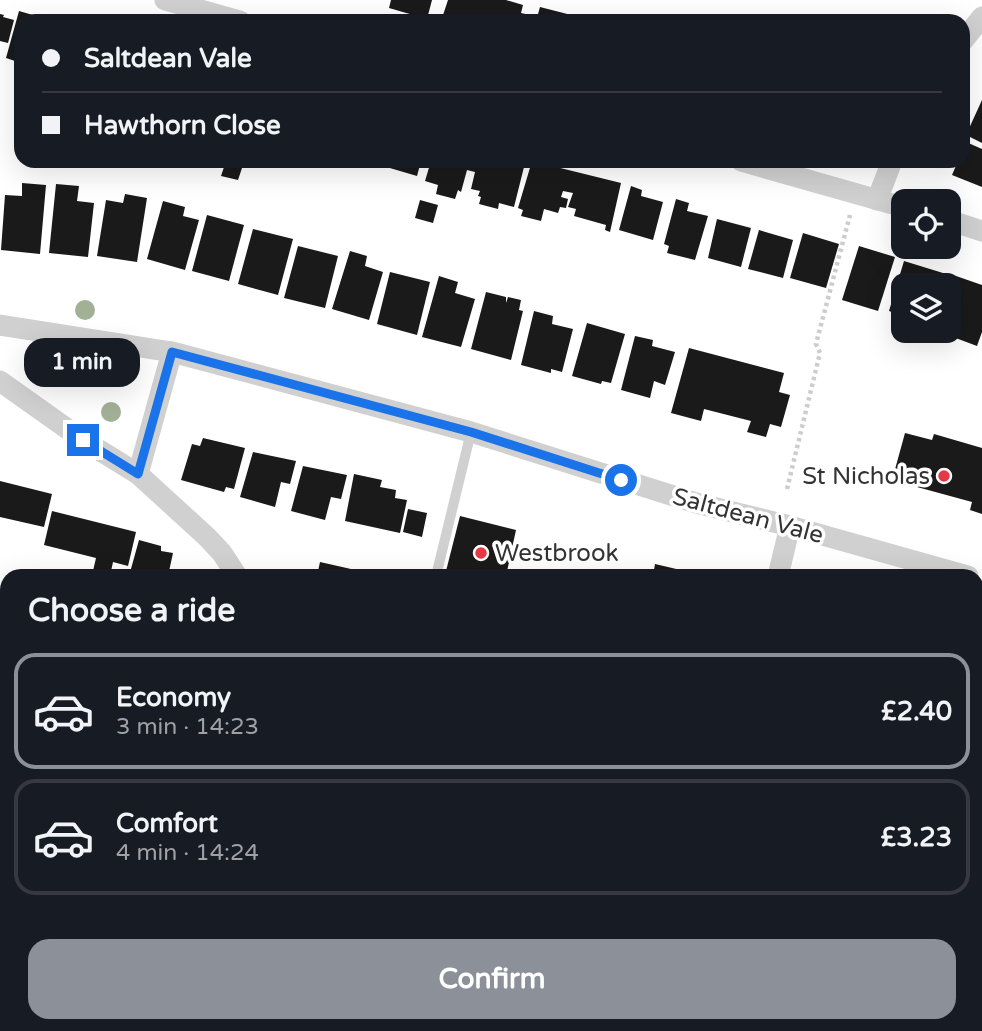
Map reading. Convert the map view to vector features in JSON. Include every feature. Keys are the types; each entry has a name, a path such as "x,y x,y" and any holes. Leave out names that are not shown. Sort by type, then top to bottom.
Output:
{"street":[{"path":"165,0 215,14"},
{"path":"970,32 982,17"},
{"path":"765,168 891,204"},
{"path":"877,200 889,168"},
{"path":"961,224 982,231"},
{"name":"Saltdean Vale","path":"0,325 172,352 471,432 696,503 943,569"},
{"path":"138,474 172,352"},
{"path":"0,381 83,440 138,474 207,537 232,569"},
{"path":"780,569 790,526"}],"lane":[{"path":"438,569 471,432"}],"path":[{"path":"787,489 820,354 816,344 856,194"}],"building":[{"path":"391,0 432,0 428,14 410,14 389,8"},
{"path":"448,0 506,0 523,5 521,13 526,14 443,14"},
{"path":"540,7 567,14 538,14"},
{"path":"0,14 14,20 8,43 0,41"},
{"path":"14,29 14,61 6,58"},
{"path":"982,100 982,143 970,137 970,126"},
{"path":"970,144 982,149 982,187 952,175 955,168 970,168"},
{"path":"224,168 242,168 238,180 221,176"},
{"path":"390,168 419,168 417,176"},
{"path":"429,168 524,168 514,207 499,203 498,209 479,204 480,191 471,189 475,172 467,170 461,192 458,190 455,199 436,194 438,185 425,181"},
{"path":"530,168 560,168 621,183 610,232 605,230 606,225 574,216 576,209 568,207 573,193 563,191 561,197 568,199 566,208 560,207 558,213 544,209 541,221 521,216 523,210 518,208"},
{"path":"22,183 46,185 40,254 1,250 5,195 22,196"},
{"path":"56,184 79,186 77,201 94,203 88,257 49,253"},
{"path":"631,186 642,190 641,196 663,202 653,240 619,230"},
{"path":"125,194 147,198 137,262 97,256 106,200 123,203"},
{"path":"676,199 689,203 687,211 708,216 695,260 667,253 669,246 664,244"},
{"path":"420,200 438,205 433,223 415,218"},
{"path":"163,201 185,207 183,216 199,220 185,270 147,259"},
{"path":"207,215 244,225 229,281 192,271"},
{"path":"717,219 751,228 741,267 708,258"},
{"path":"253,229 293,239 278,295 238,284"},
{"path":"759,230 793,240 783,278 748,269"},
{"path":"803,233 839,244 826,288 790,278"},
{"path":"298,246 338,256 325,308 284,298"},
{"path":"859,246 894,259 878,311 842,300"},
{"path":"350,251 367,256 365,266 383,272 369,320 332,309"},
{"path":"904,261 943,273 900,273"},
{"path":"390,272 430,282 417,335 377,324"},
{"path":"439,276 458,282 455,293 475,299 461,347 422,337"},
{"path":"961,278 982,285 982,332 977,346 961,340"},
{"path":"486,292 506,297 506,303 508,297 521,300 519,310 523,311 511,360 471,349"},
{"path":"534,311 553,316 552,324 573,329 562,372 551,369 551,373 521,365"},
{"path":"587,323 625,334 611,383 602,381 601,384 572,376"},
{"path":"635,336 653,340 652,346 675,352 665,385 654,381 650,398 621,390"},
{"path":"689,348 784,373 779,392 790,395 781,427 770,424 766,437 747,432 751,421 704,409 701,421 671,413"},
{"name":"St Nicholas","path":"905,433 932,440 934,434 982,448 982,514 970,510 972,502 917,487 919,480 894,473"},
{"path":"203,438 245,448 234,489 226,487 224,492 181,480 192,444 200,446"},
{"path":"253,452 296,461 290,484 281,482 275,507 240,497"},
{"path":"303,466 347,475 341,499 331,497 325,520 291,511"},
{"path":"354,474 382,480 380,487 396,490 395,498 407,500 400,533 345,521"},
{"path":"0,481 52,494 44,527 0,517"},
{"path":"408,509 427,513 422,537 403,532"},
{"path":"52,511 136,532 128,566 113,562 112,569 93,569 96,558 44,545"},
{"name":"Westbrook","path":"460,516 516,530 508,569 447,569"},
{"path":"139,540 161,546 161,551 173,553 170,569 131,569"},
{"path":"320,562 351,569 318,569"},
{"path":"655,564 676,569 654,569"}],"place":[{"name":"St Nicholas","path":"944,476"},
{"name":"Westbrook","path":"481,553"}],"route":[{"path":"83,440 138,474 172,352 471,432 621,480"}]}
